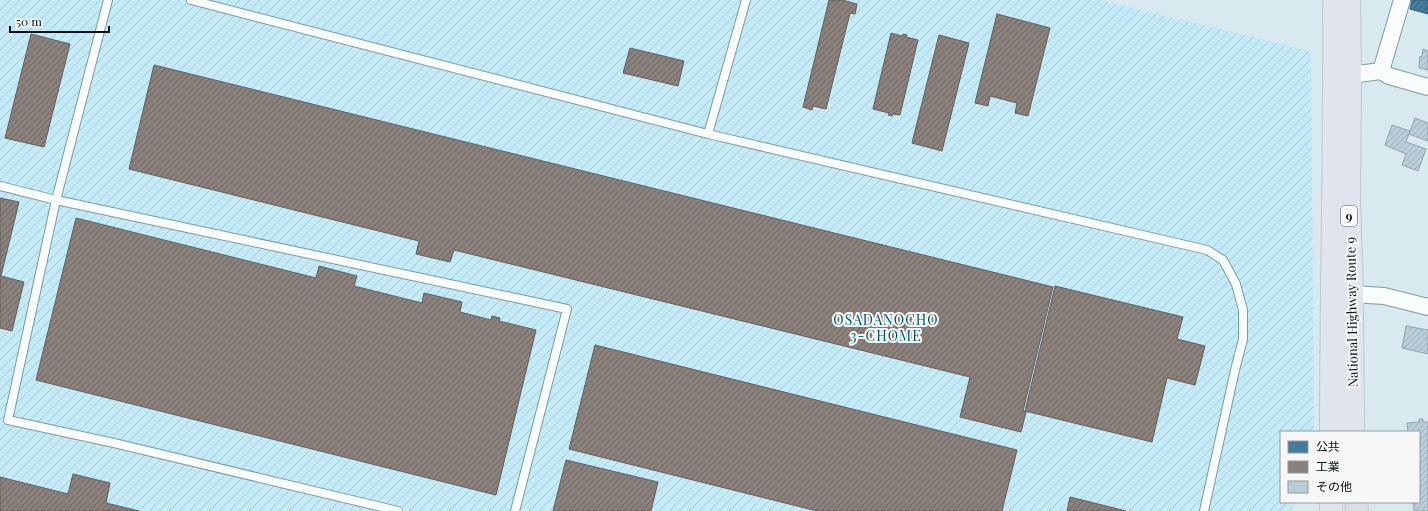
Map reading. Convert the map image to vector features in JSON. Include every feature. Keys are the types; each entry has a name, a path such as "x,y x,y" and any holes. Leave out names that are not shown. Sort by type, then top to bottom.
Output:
{"highway":[{"path":"1324,0 1335,102"},
{"name":"National Highway Route 9","path":"1331,431 1331,328 1335,102 1334,0"},
{"name":"National Highway Route 9","path":"1349,0 1349,198 1352,294 1353,431"},
{"path":"1350,74 1362,22 1362,0"}],"street":[{"path":"1381,71 1402,0"},
{"path":"1350,74 1381,71 1390,76 1428,87"},
{"path":"1352,294 1384,296 1428,306"}],"lane":[{"path":"108,0 56,200 8,420 114,443 398,511"},
{"path":"191,0 708,134 1207,250 1223,260 1236,284 1243,310 1243,339 1204,511"},
{"path":"708,134 746,0"},
{"path":"0,186 56,200 567,308 515,511"}],"shaded area":[{"path":"0,0 1100,0 1311,51 1314,431 1280,431 1280,503 1295,503 1290,511 0,511"}],"building: 公共":[{"path":"1412,0 1428,0 1428,14 1410,9"}],"building: 工業":[{"path":"829,0 842,0 857,4 855,14 850,13 826,109 813,106 812,110 803,107"},
{"path":"997,14 1050,28 1028,116 1015,113 1017,103 990,96 988,106 975,103"},
{"path":"891,33 902,36 903,34 907,35 906,37 918,40 900,115 893,114 892,116 888,115 889,113 873,109"},
{"path":"31,34 70,44 44,147 5,138"},
{"path":"939,35 969,43 942,151 912,143"},
{"path":"630,48 684,61 678,86 623,73"},
{"path":"154,65 1053,287 1023,411 1026,412 1021,432 960,417 970,377 454,250 450,262 416,254 419,241 129,169"},
{"path":"0,198 19,202 1,276 24,282 12,331 0,328"},
{"path":"76,218 316,278 319,266 357,276 354,286 422,303 424,293 462,302 460,312 491,320 492,316 500,318 499,321 536,330 496,495 36,380"},
{"path":"1055,286 1183,317 1177,339 1205,346 1195,385 1167,378 1152,442 1025,411"},
{"path":"595,345 1017,450 1002,511 817,511 569,449"},
{"path":"566,460 658,482 651,511 553,511"},
{"path":"73,474 110,483 106,503 139,511 0,511 0,477 68,494"},
{"path":"1070,497 1126,511 1067,511"}],"building: その他":[{"path":"1423,49 1428,51 1428,70 1419,68 1420,56 1422,57"},
{"path":"1415,118 1428,123 1428,141 1409,134"},
{"path":"1392,125 1410,131 1406,142 1426,149 1418,171 1402,165 1406,154 1385,145"},
{"path":"1406,326 1428,330 1428,354 1402,348"},
{"path":"1419,419 1423,419 1423,422 1428,422 1428,511 1414,511 1413,503 1420,503 1420,431 1408,431 1407,423 1419,422"}],"district":[{"name":"OSADANOCHO 3-CHOME","path":"886,328"}]}
